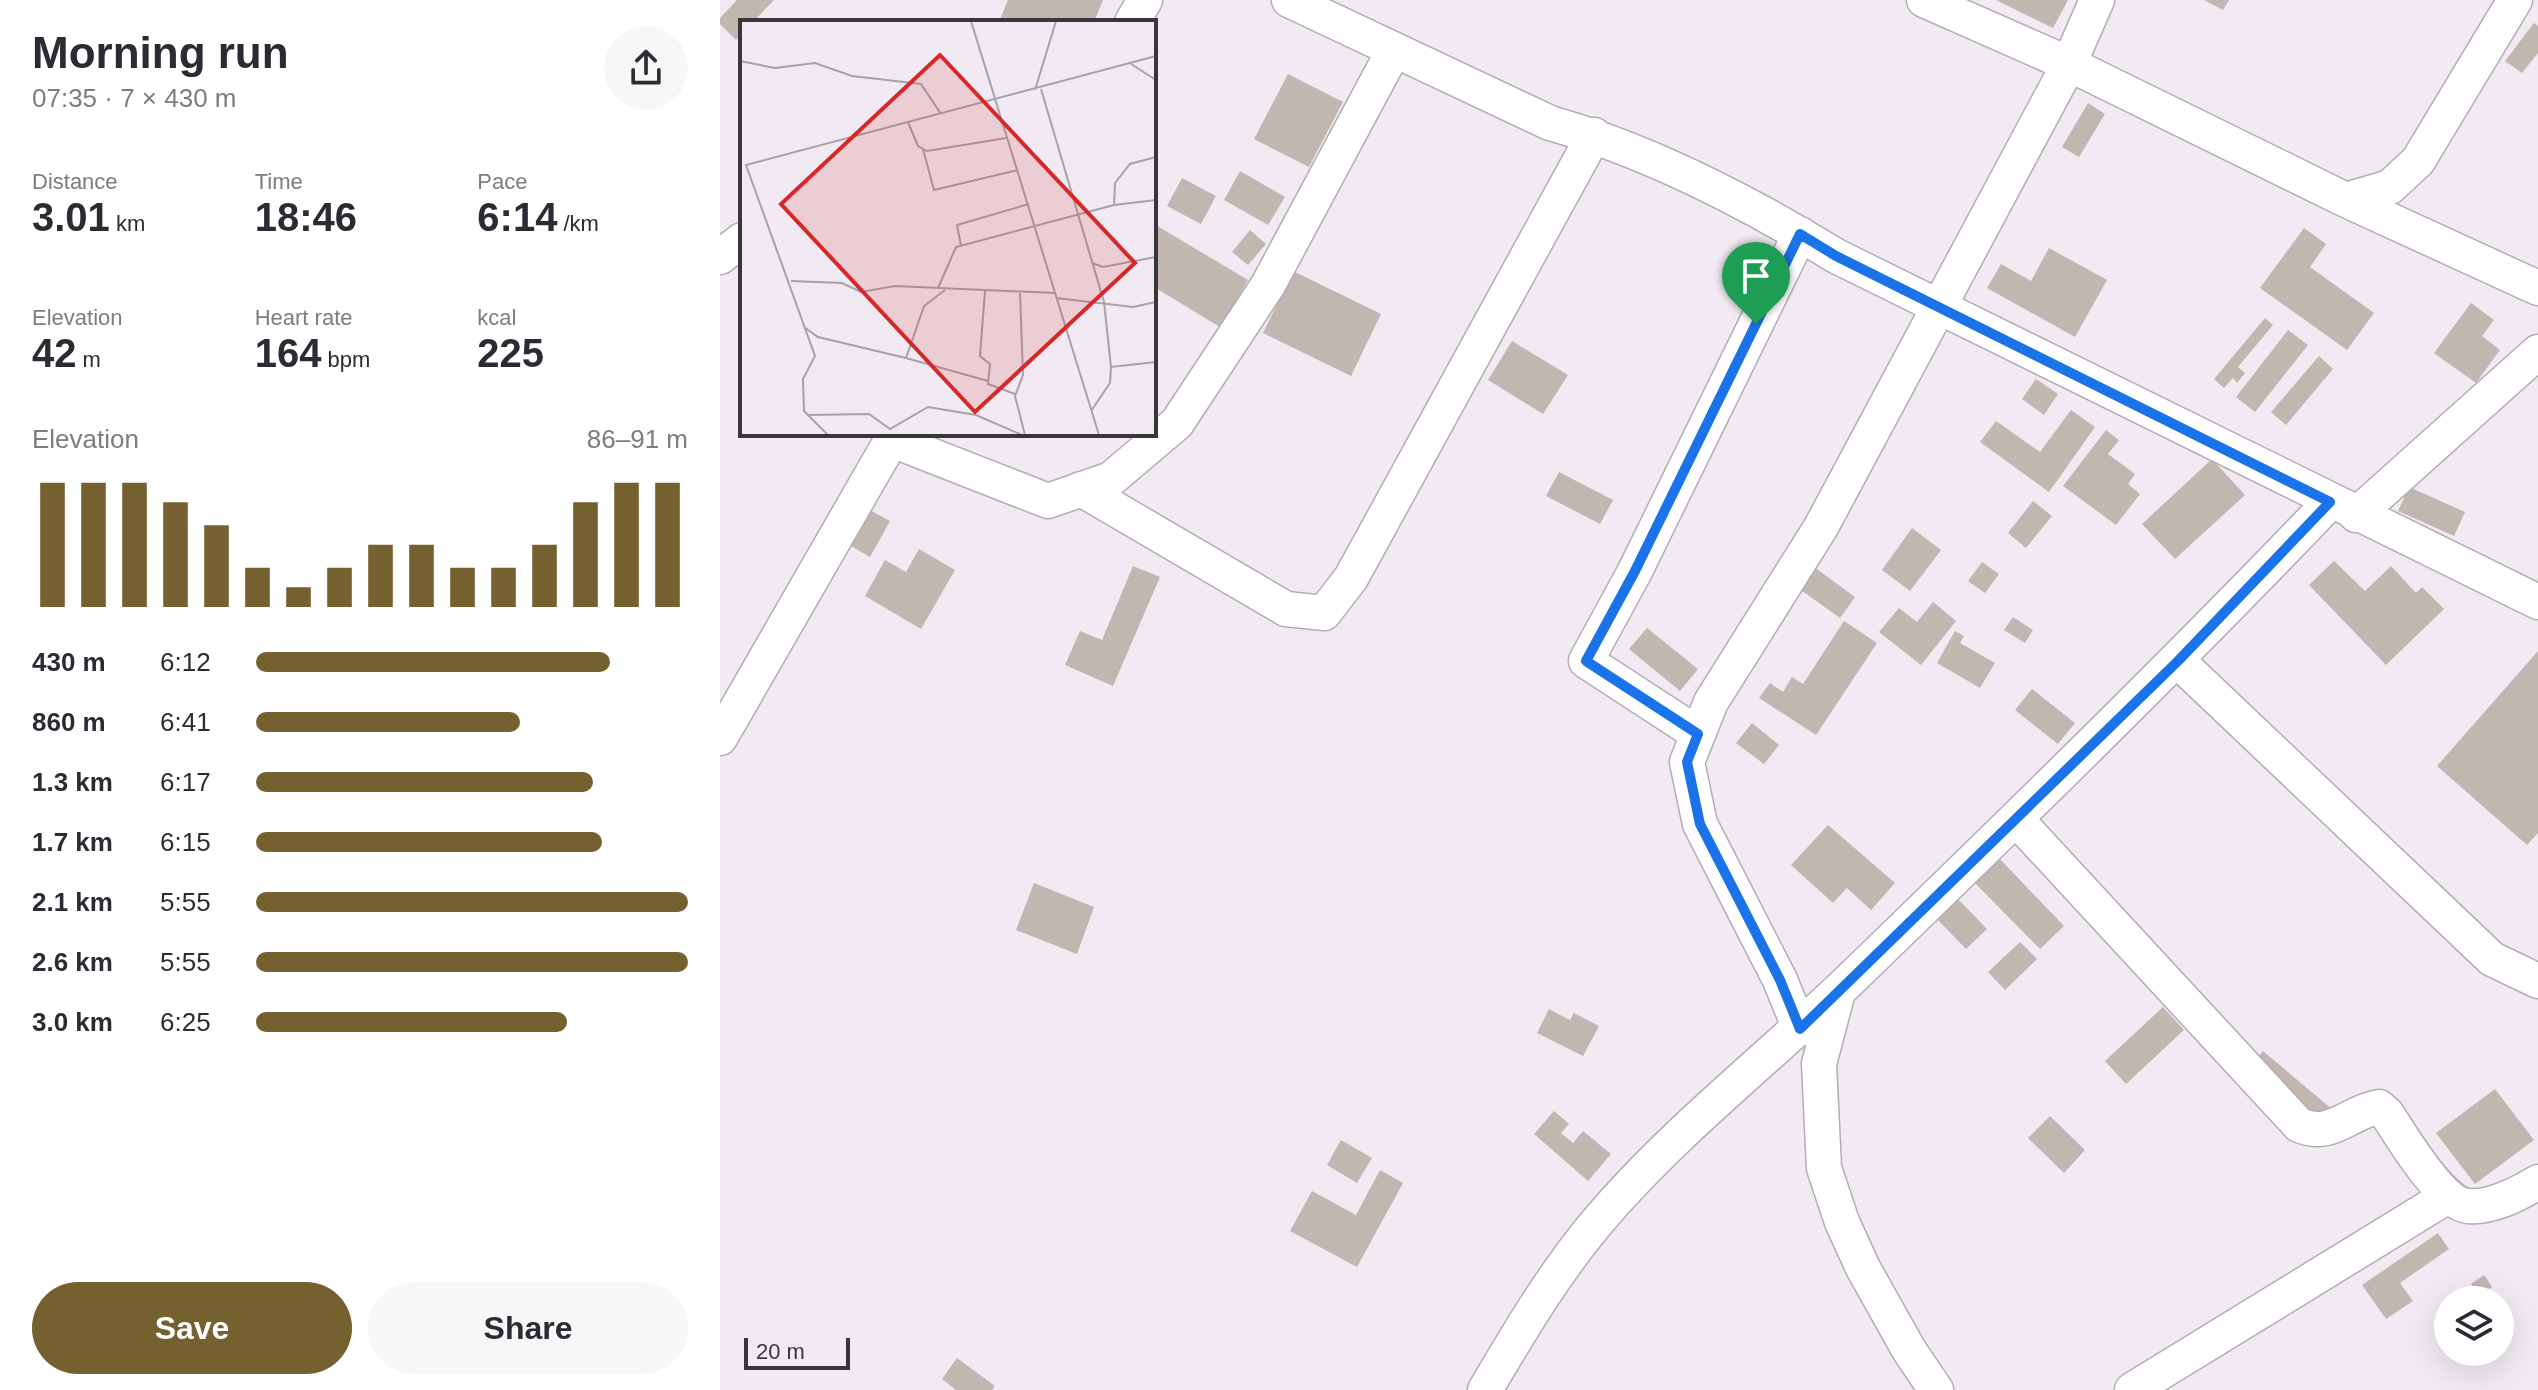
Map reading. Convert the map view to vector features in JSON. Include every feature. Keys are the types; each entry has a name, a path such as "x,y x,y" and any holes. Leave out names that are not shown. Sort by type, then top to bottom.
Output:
{"street":[{"path":"1133,20 1145,0"},
{"path":"1289,0 1550,123 1594,135 1729,196 1836,256 1940,305 2343,509 2538,602"},
{"path":"1924,0 2069,64 2346,200 2538,288"},
{"path":"1800,1029 1780,980 1700,824 1687,762 1711,702 1821,527 2069,64 2097,0"},
{"path":"2346,200 2390,187 2418,161 2515,0"},
{"path":"720,738 893,437 1048,501 1111,479 1177,423 1268,285 1394,50"},
{"path":"1081,489 1286,609 1324,613 1351,578 1594,135"},
{"path":"1698,734 1586,661 1635,571 1800,234"},
{"path":"720,257 740,242"},
{"path":"1485,1390 1566,1260 1600,1218 1697,1119 1800,1029 2178,661 2343,509 2538,352"},
{"path":"2178,661 2492,959 2538,981"},
{"path":"2016,819 2299,1125 2314,1131 2327,1130 2364,1109 2379,1107 2448,1196 2465,1206 2488,1204 2538,1182"},
{"path":"1838,992 1819,1064 1824,1168 1842,1222 1863,1268 1909,1350 1936,1390"},
{"path":"2132,1390 2448,1196"}],"building":[{"path":"737,0 774,0 755,20 740,20 740,35 736,40 720,24 720,18"},
{"path":"1008,0 1103,0 1095,20 1000,20"},
{"path":"1996,0 2068,0 2053,28"},
{"path":"2204,0 2229,0 2223,10"},
{"path":"2534,23 2538,26 2538,53 2522,73 2505,61"},
{"path":"1288,74 1343,102 1309,167 1254,139"},
{"path":"2088,103 2105,114 2079,157 2062,147"},
{"path":"1240,171 1285,197 1268,225 1224,200"},
{"path":"1182,178 1216,196 1201,224 1167,206"},
{"path":"1156,225 1248,280 1220,327 1156,288"},
{"path":"2304,228 2326,244 2310,267 2374,313 2347,350 2260,288"},
{"path":"1250,230 1266,244 1248,265 1232,252"},
{"path":"2049,248 2107,280 2075,337 1987,288 2001,264 2031,281"},
{"path":"1293,271 1381,314 1351,376 1263,333"},
{"path":"2471,303 2494,320 2482,336 2500,350 2476,383 2434,353"},
{"path":"2265,318 2273,325 2238,367 2245,373 2237,383 2233,378 2224,388 2214,379"},
{"path":"2288,330 2308,345 2255,412 2236,397"},
{"path":"1512,341 1568,375 1543,414 1488,380"},
{"path":"2319,356 2333,369 2286,425 2271,412"},
{"path":"2036,379 2058,394 2044,415 2022,399"},
{"path":"2071,410 2095,427 2049,492 1980,442 1996,421 2040,452"},
{"path":"2106,430 2119,440 2108,454 2135,474 2128,484 2140,494 2116,525 2063,486"},
{"path":"2212,459 2245,495 2175,559 2142,524"},
{"path":"1559,472 1613,500 1600,524 1546,496"},
{"path":"2409,487 2465,512 2454,536 2398,511"},
{"path":"2033,501 2052,516 2026,548 2008,533"},
{"path":"866,508 890,521 870,557 847,544"},
{"path":"1912,528 1941,550 1910,591 1882,570"},
{"path":"919,549 955,570 921,629 865,596 885,560 906,572"},
{"path":"2334,561 2365,591 2391,566 2416,593 2422,587 2444,609 2386,665 2309,585"},
{"path":"1982,562 1999,574 1985,593 1968,581"},
{"path":"1133,566 1160,577 1113,686 1065,665 1080,631 1102,640"},
{"path":"1814,567 1855,597 1840,618 1798,588"},
{"path":"1933,602 1956,621 1921,665 1879,632 1899,608 1917,622"},
{"path":"2013,617 2033,630 2025,643 2004,630"},
{"path":"1844,621 1877,643 1816,735 1759,698 1770,683 1783,692 1792,677 1803,684"},
{"path":"1647,628 1698,669 1680,691 1629,649"},
{"path":"1955,631 1964,636 1960,643 1995,663 1980,688 1937,663"},
{"path":"2538,651 2538,833 2527,845 2437,766"},
{"path":"2032,689 2075,723 2058,744 2015,710"},
{"path":"1752,723 1779,745 1764,764 1736,743"},
{"path":"1828,825 1895,883 1871,910 1847,888 1833,903 1791,865"},
{"path":"1998,857 2064,926 2040,949 1973,881"},
{"path":"1034,883 1094,907 1077,954 1016,930"},
{"path":"1956,897 1987,929 1966,949 1935,917"},
{"path":"2020,942 2037,959 2005,990 1988,972"},
{"path":"2163,1007 2184,1030 2126,1084 2105,1061"},
{"path":"1549,1009 1570,1020 1574,1013 1599,1026 1583,1056 1537,1033"},
{"path":"2263,1051 2333,1110 2322,1124 2252,1065"},
{"path":"2495,1089 2534,1140 2475,1184 2436,1133"},
{"path":"1554,1111 1569,1124 1561,1133 1573,1143 1583,1131 1611,1154 1588,1181 1534,1134"},
{"path":"2050,1116 2085,1150 2064,1173 2028,1138"},
{"path":"1341,1140 1372,1158 1357,1183 1327,1165"},
{"path":"1380,1170 1403,1183 1357,1267 1290,1231 1312,1191 1356,1215"},
{"path":"2438,1233 2449,1249 2400,1283 2413,1301 2386,1319 2362,1285"},
{"path":"2484,1275 2491,1286 2472,1286"},
{"path":"957,1358 995,1386 992,1390 956,1390 942,1379"}],"route":[{"path":"1800,234 1836,256 1940,305 2330,502 2178,661 1800,1029 1780,980 1700,824 1687,762 1698,734 1586,661 1635,571 1756,324 1800,234"}]}
